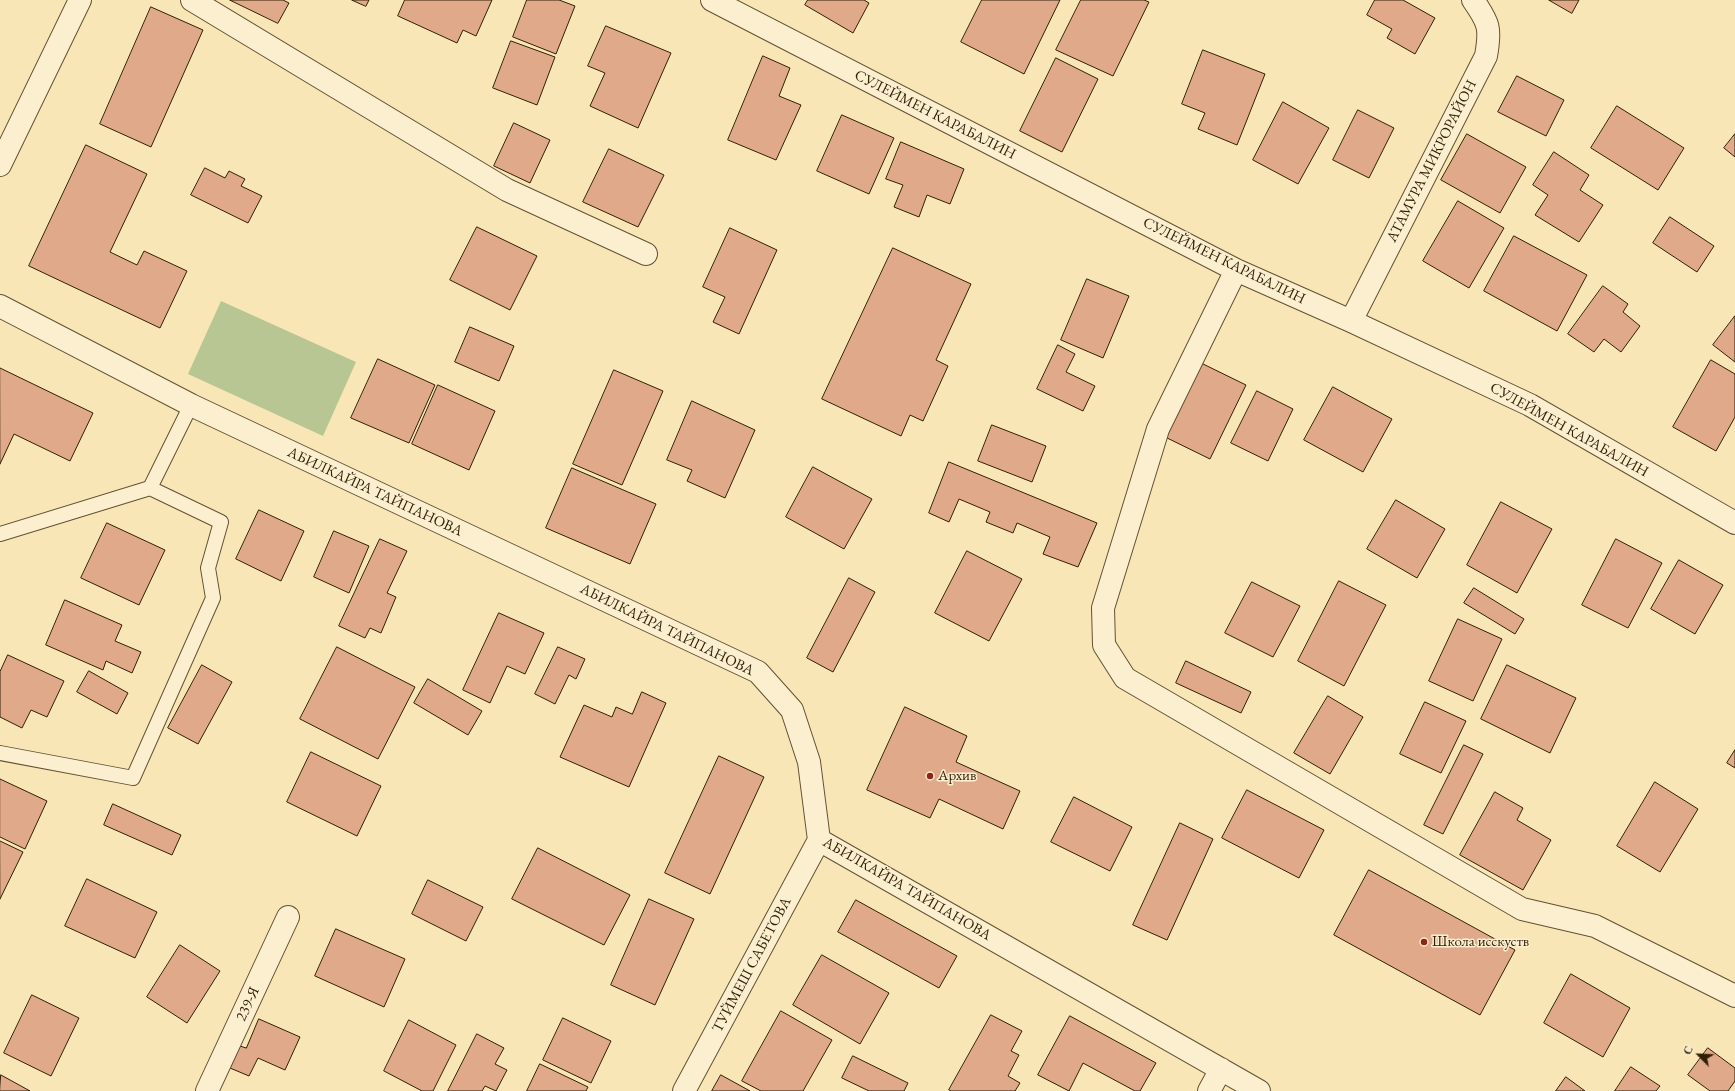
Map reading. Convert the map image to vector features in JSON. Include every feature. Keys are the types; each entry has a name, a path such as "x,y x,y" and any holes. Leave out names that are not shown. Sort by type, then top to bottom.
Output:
{"street":[{"path":"0,165 80,0"},
{"path":"192,0 507,190 646,254"},
{"name":"СУЛЕЙМЕН КАРАБАЛИН","path":"712,0 1236,270 1351,320 1530,405 1735,523"},
{"name":"АТАМУРА МИКРОРАЙОН","path":"1351,320 1486,56 1490,37 1485,18 1473,0"},
{"path":"1236,270 1158,430 1103,608 1104,645 1125,678 1522,909 1595,926 1735,996"},
{"name":"АБИЛКАЙРА ТАЙПАНОВА","path":"0,306 191,405 758,672 792,710 809,762 819,840 1259,1091"},
{"name":"ТУЙМЕШ САБЕТОВА","path":"684,1091 819,840"},
{"name":"239-Я","path":"207,1091 288,917"},
{"path":"1209,1091 1222,1069"}],"lane":[{"path":"150,488 191,405"},
{"path":"0,534 150,488 221,522 208,568 213,598 133,778 0,753"}],"green space":[{"path":"221,301 356,362 323,436 188,374"}],"building":[{"path":"230,0 283,0 289,3 278,23"},
{"path":"352,0 369,0 366,6"},
{"path":"405,0 492,0 476,36 463,30 457,43 398,16"},
{"path":"527,0 559,0 575,6 556,54 513,37"},
{"path":"808,0 864,0 869,3 853,33 805,5"},
{"path":"982,0 1060,0 1024,74 961,42"},
{"path":"1081,0 1144,0 1149,2 1113,76 1056,50"},
{"path":"1375,0 1403,0 1435,18 1415,54 1387,38 1392,29 1367,15"},
{"path":"1549,0 1579,0 1572,13"},
{"path":"151,7 203,30 151,147 100,124"},
{"path":"606,26 671,53 638,128 590,106 605,73 588,66"},
{"path":"511,41 555,57 537,105 493,88"},
{"path":"1203,50 1265,74 1237,145 1198,129 1205,113 1182,104"},
{"path":"763,56 790,68 779,96 801,105 776,160 728,140"},
{"path":"1056,58 1098,79 1062,152 1020,131"},
{"path":"1517,76 1564,100 1546,136 1498,112"},
{"path":"1283,102 1329,128 1298,184 1253,160"},
{"path":"1617,106 1684,148 1658,190 1591,148"},
{"path":"1358,110 1394,128 1369,178 1333,160"},
{"path":"842,115 894,138 869,194 817,171"},
{"path":"514,123 550,140 530,183 494,166"},
{"path":"1467,134 1526,167 1500,213 1441,180"},
{"path":"1735,134 1735,157 1724,148"},
{"path":"901,142 964,169 950,204 927,195 919,217 894,207 903,185 886,179"},
{"path":"86,145 147,174 110,252 137,265 144,251 187,271 160,328 29,266"},
{"path":"609,149 664,175 638,227 583,202"},
{"path":"1554,152 1589,175 1580,190 1603,205 1579,242 1535,215 1548,195 1533,185"},
{"path":"205,168 225,178 229,171 245,179 241,186 262,196 248,223 191,195"},
{"path":"1458,201 1504,228 1469,288 1423,261"},
{"path":"1670,217 1714,246 1697,272 1653,243"},
{"path":"477,227 537,256 510,310 450,280"},
{"path":"730,228 777,250 739,334 713,322 725,297 703,287"},
{"path":"1514,236 1587,275 1557,331 1484,291"},
{"path":"893,248 971,284 936,360 948,366 923,421 910,415 901,436 822,399"},
{"path":"1087,279 1129,296 1103,358 1061,340"},
{"path":"1603,286 1628,304 1623,312 1640,326 1621,352 1604,339 1594,352 1568,334"},
{"path":"1735,316 1735,362 1713,345"},
{"path":"470,327 514,346 499,381 455,362"},
{"path":"1058,345 1075,354 1066,372 1095,386 1083,411 1037,389"},
{"path":"378,359 435,385 409,443 351,418"},
{"path":"1711,360 1735,374 1735,417 1716,451 1673,427"},
{"path":"1199,362 1246,385 1210,459 1163,436"},
{"path":"0,368 93,413 70,461 14,434 0,464"},
{"path":"614,370 663,391 622,485 573,464"},
{"path":"438,385 495,411 469,470 412,444"},
{"path":"1333,387 1392,419 1363,472 1304,440"},
{"path":"1257,391 1293,409 1268,461 1231,443"},
{"path":"692,401 755,430 725,498 687,481 692,470 667,460"},
{"path":"992,425 1046,446 1032,482 978,461"},
{"path":"949,462 1097,523 1078,567 1043,554 1050,537 1017,523 1013,533 986,522 990,512 959,499 949,522 929,513"},
{"path":"813,467 872,499 844,549 786,517"},
{"path":"572,468 656,504 630,564 546,528"},
{"path":"1396,500 1445,529 1417,578 1367,549"},
{"path":"1501,502 1552,529 1517,593 1467,565"},
{"path":"259,510 304,531 281,581 236,559"},
{"path":"107,523 165,550 139,605 81,578"},
{"path":"334,531 369,546 349,593 314,577"},
{"path":"380,539 407,551 387,593 396,597 381,633 370,628 365,638 339,626"},
{"path":"1616,539 1662,563 1628,628 1582,605"},
{"path":"967,551 1022,579 989,641 935,613"},
{"path":"1679,560 1723,585 1695,634 1651,609"},
{"path":"849,578 875,592 833,672 807,658"},
{"path":"1339,581 1386,605 1344,686 1298,661"},
{"path":"1252,582 1300,606 1273,657 1225,633"},
{"path":"1474,588 1524,619 1515,634 1464,603"},
{"path":"65,600 122,625 115,641 141,652 132,673 106,661 103,670 46,645"},
{"path":"499,613 544,633 525,674 507,666 490,703 463,690"},
{"path":"1458,619 1502,639 1473,701 1429,681"},
{"path":"337,647 415,687 378,759 300,719"},
{"path":"558,647 585,659 576,679 569,675 555,704 535,694"},
{"path":"8,655 64,681 47,717 31,710 22,728 0,717 0,672"},
{"path":"1186,661 1251,692 1241,713 1176,683"},
{"path":"202,665 232,682 198,744 168,728"},
{"path":"1507,665 1576,698 1550,753 1481,719"},
{"path":"89,671 128,693 117,714 77,692"},
{"path":"428,679 482,711 468,735 414,703"},
{"path":"642,692 666,703 629,787 560,757 584,705 612,717 616,707 632,714"},
{"path":"1328,696 1363,717 1330,774 1294,753"},
{"path":"1425,702 1466,721 1441,773 1400,754"},
{"name":"Архив","path":"905,707 967,736 956,762 1020,791 1003,829 939,799 930,818 867,790"},
{"path":"1464,745 1483,754 1443,834 1424,825"},
{"path":"1735,750 1735,768 1727,763"},
{"path":"311,752 381,786 357,836 287,802"},
{"path":"719,756 764,777 710,894 665,873"},
{"path":"0,779 47,801 25,849 0,837"},
{"path":"1655,782 1698,809 1660,872 1617,846"},
{"path":"1247,790 1324,830 1299,878 1222,838"},
{"path":"1495,792 1523,808 1517,820 1551,840 1523,890 1460,855"},
{"path":"1074,797 1132,827 1110,871 1051,842"},
{"path":"113,804 181,835 172,855 104,825"},
{"path":"1180,823 1213,839 1167,940 1133,925"},
{"path":"0,841 23,852 0,899"},
{"path":"538,848 630,895 604,945 512,899"},
{"name":"Школа исскуств","path":"1369,870 1515,950 1480,1015 1334,935"},
{"path":"87,879 157,912 135,958 65,926"},
{"path":"428,880 483,907 466,941 412,914"},
{"path":"649,899 694,919 655,1005 611,985"},
{"path":"856,900 957,956 939,988 838,932"},
{"path":"336,929 405,959 384,1007 315,976"},
{"path":"180,945 220,971 187,1023 147,997"},
{"path":"822,955 889,993 860,1044 793,1005"},
{"path":"1571,974 1630,1008 1603,1057 1544,1023"},
{"path":"32,995 79,1018 51,1076 4,1053"},
{"path":"781,1011 832,1040 803,1091 761,1091 742,1081"},
{"path":"991,1015 1022,1031 1011,1051 1019,1055 1008,1076 1020,1083 1015,1091 949,1090"},
{"path":"1070,1016 1156,1063 1140,1091 1135,1091 1083,1063 1069,1091 1038,1075"},
{"path":"563,1018 611,1041 591,1083 543,1060"},
{"path":"259,1019 300,1037 285,1070 258,1058 249,1076 230,1068 240,1046 246,1048"},
{"path":"409,1020 456,1045 433,1091 422,1091 384,1071"},
{"path":"477,1034 504,1048 495,1064 507,1070 496,1091 485,1086 482,1091 448,1091"},
{"path":"1708,1048 1735,1068 1735,1081 1728,1091 1710,1091 1688,1075"},
{"path":"853,1056 908,1083 904,1091 869,1091 842,1078"},
{"path":"540,1064 588,1087 586,1091 527,1091"},
{"path":"1631,1067 1660,1086 1656,1091 1615,1091"},
{"path":"1,1075 30,1091 0,1091"},
{"path":"721,1075 750,1091 712,1091"},
{"path":"1566,1077 1585,1091 1556,1091"}],"place":[{"name":"Архив","path":"930,776"},
{"name":"Школа исскуств","path":"1424,942"}]}
